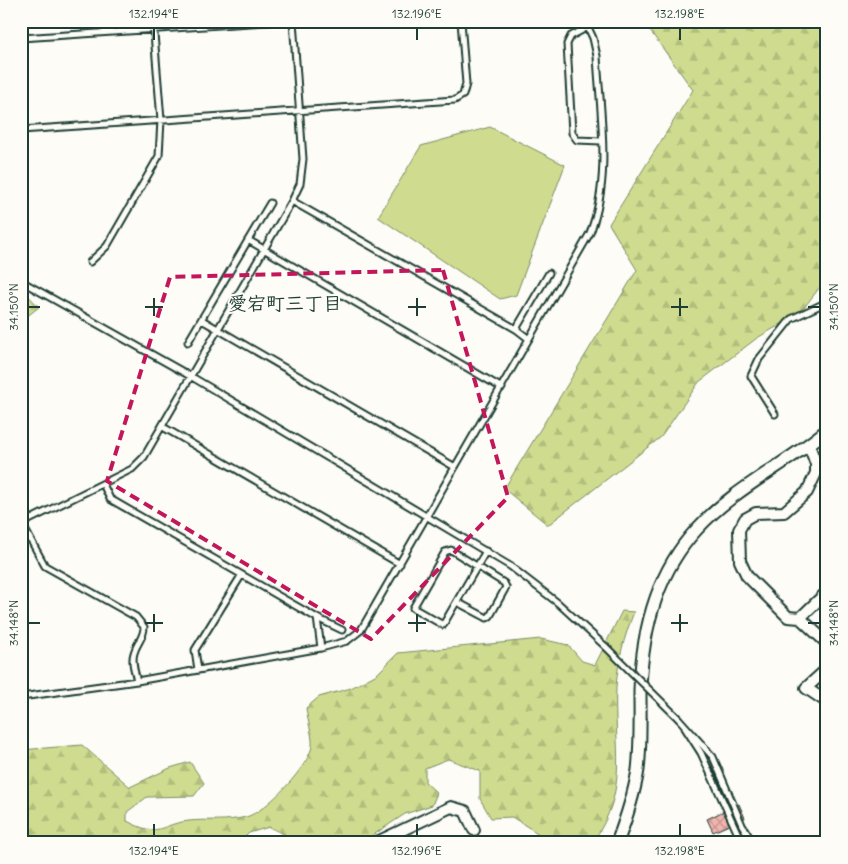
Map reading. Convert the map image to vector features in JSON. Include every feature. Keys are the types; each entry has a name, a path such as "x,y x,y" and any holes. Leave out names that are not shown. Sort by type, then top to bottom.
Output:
{"street":[{"path":"617,843 632,799 638,770 645,643 654,601 662,580 685,542 721,506 809,445 827,430"},
{"path":"809,445 816,464 816,473 806,492 784,512 750,515 744,519 739,530 740,561 747,576 788,617 800,618 827,644"},
{"path":"800,618 825,596"},
{"path":"827,670 806,688 827,702"},
{"path":"375,843 451,808 465,811 474,830"}],"lane":[{"path":"90,262 107,246 158,156 161,120 153,21"},
{"path":"21,38 281,21"},
{"path":"137,681 132,663 134,652 144,636 144,627 136,617 44,566 22,524 132,469 144,457 192,377 292,201 300,184 303,159 293,21"},
{"path":"21,130 455,100 463,95 466,84 461,21"},
{"path":"21,697 137,681 321,648 347,641 361,630 502,388 590,233 598,213 603,175 597,56 588,27 584,21"},
{"path":"588,27 572,36 567,44 572,133 577,140 583,142 601,141"},
{"path":"292,201 516,329 529,339"},
{"path":"188,342 270,203"},
{"path":"248,240 502,388"},
{"path":"516,329 549,273"},
{"path":"21,281 192,377 510,566 558,603 606,647 679,719 713,757 742,825 752,843"},
{"path":"775,414 751,376 759,359 791,319 827,302"},
{"path":"202,320 455,467"},
{"path":"163,427 400,564"},
{"path":"103,484 110,499 241,576 342,630"},
{"path":"456,602 482,617 490,616 506,587 504,582 477,566 451,550 445,552 413,608 443,626 456,602 477,566 486,551"},
{"path":"198,670 195,650 241,576"},
{"path":"317,618 321,648"},
{"path":"679,719 701,753 742,843"}],"highlighted area":[{"path":"443,270 508,497 371,639 107,481 170,277"}],"green space":[{"path":"643,21 827,21 827,278 799,314 757,338 699,382 661,437 548,525 504,489 637,270 609,224 693,90"},
{"path":"490,127 565,165 516,295 500,299 378,217 421,146"},
{"path":"21,288 39,307 21,321"},
{"path":"622,611 634,612 627,630 618,667 616,687 616,785 612,804 604,823 592,843 553,843 512,817 491,818 480,799 480,771 448,759 425,768 425,782 437,793 432,805 405,814 359,843 302,843 269,827 249,833 239,843 137,843 134,839 127,843 21,843 21,750 82,745 130,787 170,768 190,762 204,783 194,796 147,797 127,812 127,821 147,829 160,829 189,821 246,817 275,798 295,776 309,755 312,742 306,708 319,697 351,688 377,674 398,653 541,639 568,645 582,661 595,665"}],"building":[{"path":"739,804 745,818 713,832 707,819"}],"district":[{"name":"愛宕町三丁目","path":"285,303"}]}
